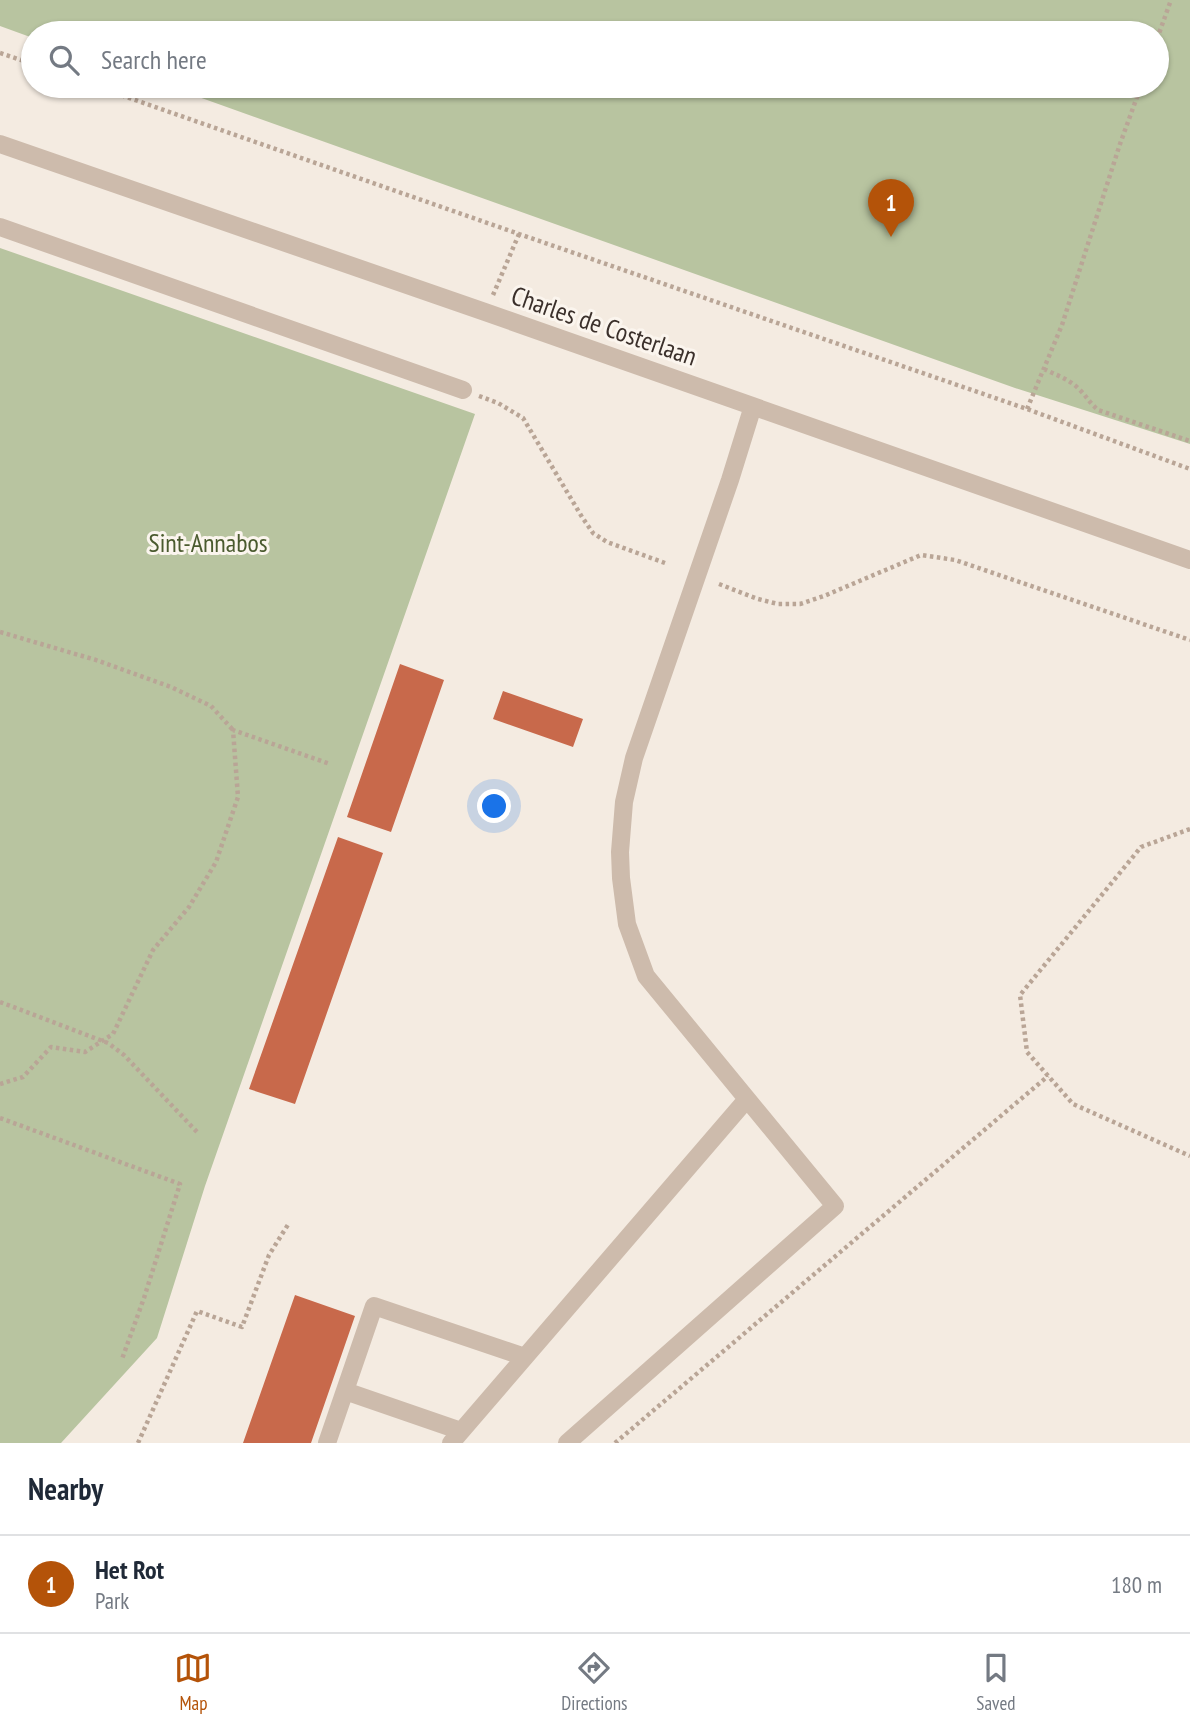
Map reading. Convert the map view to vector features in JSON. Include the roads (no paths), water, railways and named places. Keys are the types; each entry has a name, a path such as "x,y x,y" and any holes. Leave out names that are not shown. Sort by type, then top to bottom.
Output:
{"lane":[{"name":"Charles de Costerlaan","path":"0,144 1190,560"},
{"path":"0,227 463,390"},
{"path":"567,1443 835,1206 646,976 627,924 621,878 624,802 634,758 753,406"},
{"path":"345,1391 456,1437 747,1099"},
{"path":"327,1443 374,1306 525,1357"}],"place":[{"name":"Het Rot","path":"891,237"}],"park label":[{"name":"Sint-Annabos","path":"208,543"}]}
